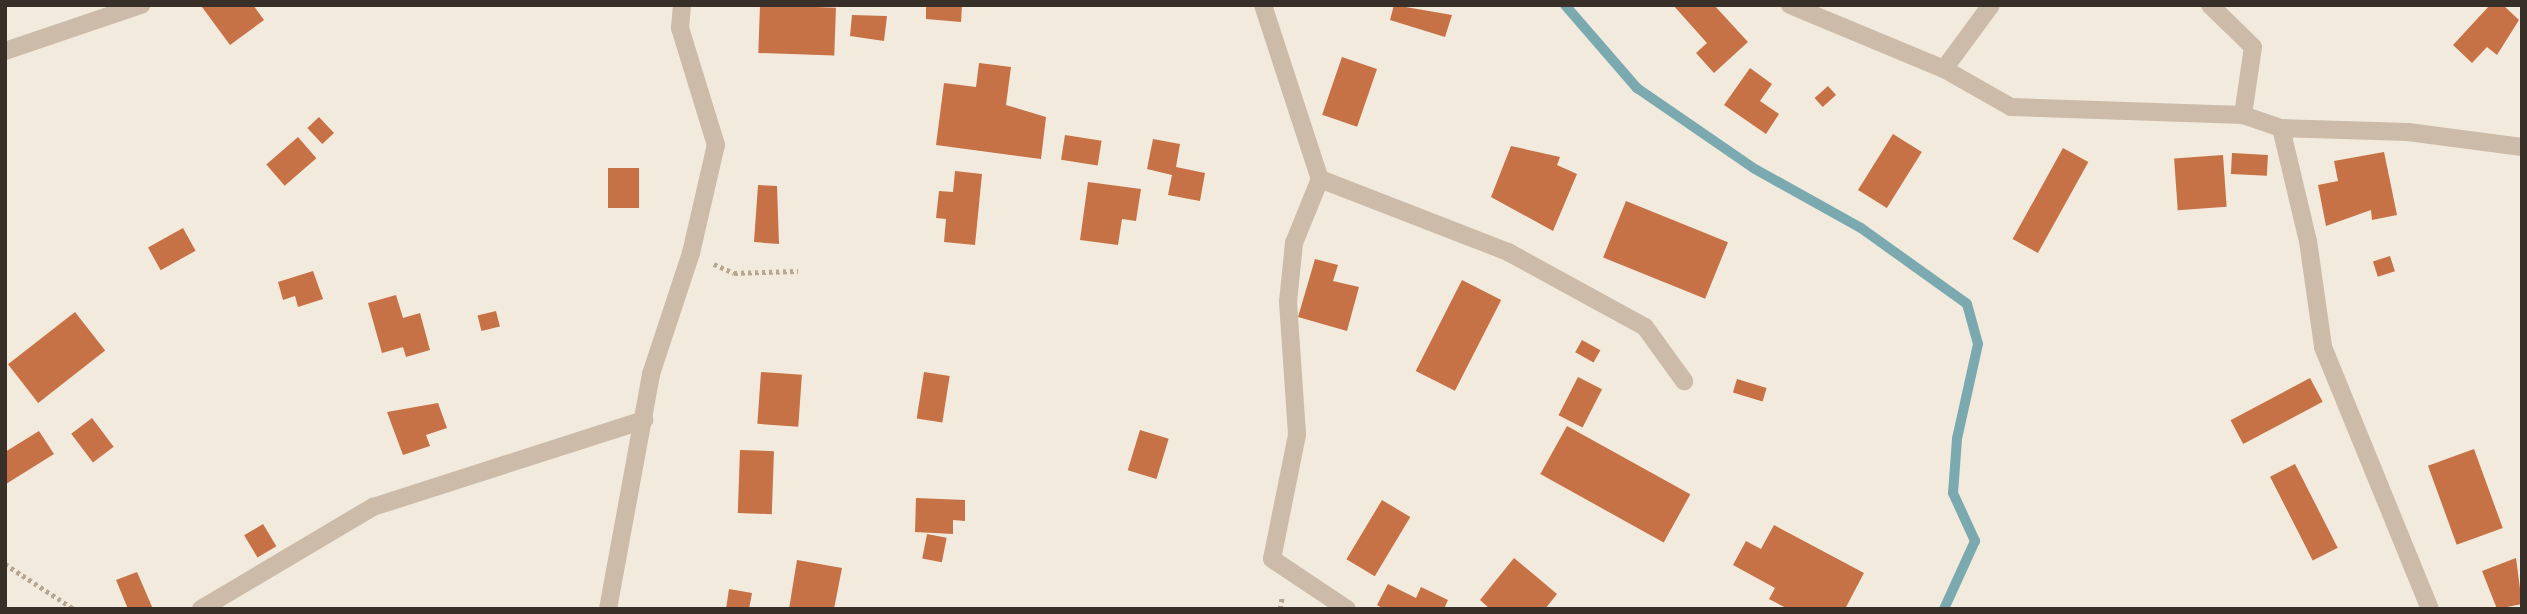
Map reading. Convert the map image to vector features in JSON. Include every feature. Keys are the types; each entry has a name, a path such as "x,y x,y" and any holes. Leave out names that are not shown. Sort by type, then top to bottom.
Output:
{"street":[{"path":"5,51 141,5"},
{"path":"608,609 652,374 691,253 716,145 680,28 682,5"},
{"path":"1263,5 1320,179 1294,243 1288,302 1297,435 1272,559 1347,609"},
{"path":"1790,5 1944,69 2011,107 2243,115 2281,128 2408,132 2522,147"},
{"path":"1944,69 1991,5"},
{"path":"2210,5 2253,47 2243,115"},
{"path":"2281,128 2308,241 2323,346 2430,609"},
{"path":"1320,179 1508,252 1645,327 1684,382"},
{"path":"201,609 373,507 644,420"}],"path":[{"path":"691,253 734,273 798,271"},
{"path":"5,564 74,609"}],"building":[{"path":"253,5 264,20 230,45 202,7"},
{"path":"760,5 836,8 834,56 758,53"},
{"path":"926,5 962,5 961,22 926,19"},
{"path":"1394,5 1452,15 1445,37 1390,20"},
{"path":"1673,5 1714,5 1748,42 1714,73 1696,53 1707,43"},
{"path":"2490,5 2503,5 2519,20 2497,55 2487,47 2472,63 2453,45"},
{"path":"852,15 887,16 884,41 850,36"},
{"path":"1342,57 1377,69 1357,127 1322,115"},
{"path":"979,63 1011,67 1006,105 1046,117 1041,159 936,145 944,83 976,87"},
{"path":"1750,68 1772,84 1760,101 1779,114 1766,134 1724,105"},
{"path":"1828,86 1836,95 1823,107 1815,98"},
{"path":"319,117 334,133 322,144 307,128"},
{"path":"1893,134 1922,152 1887,208 1858,190"},
{"path":"1065,135 1102,141 1098,165 1061,160"},
{"path":"298,137 316,158 285,186 266,165"},
{"path":"1153,139 1180,144 1176,167 1205,173 1200,201 1168,195 1172,175 1147,169"},
{"path":"1511,146 1560,157 1557,165 1577,174 1553,231 1491,197"},
{"path":"2063,148 2088,162 2038,253 2013,239"},
{"path":"2384,152 2397,215 2372,220 2371,210 2326,226 2318,185 2338,181 2334,161"},
{"path":"2232,153 2268,155 2267,176 2231,174"},
{"path":"2223,155 2227,207 2178,210 2174,158"},
{"path":"608,168 639,168 639,208 608,208"},
{"path":"955,171 982,174 975,245 944,242 946,219 936,218 939,191 953,192"},
{"path":"1088,182 1141,189 1136,221 1122,219 1118,245 1080,240"},
{"path":"758,185 777,186 779,244 754,242"},
{"path":"1626,201 1728,242 1705,299 1603,258"},
{"path":"183,228 196,251 161,270 148,247"},
{"path":"2390,256 2395,271 2378,277 2373,262"},
{"path":"1315,259 1338,265 1333,281 1359,287 1347,331 1298,317"},
{"path":"313,271 323,299 298,307 295,296 283,300 278,282"},
{"path":"1462,280 1501,300 1455,391 1416,371"},
{"path":"396,295 403,318 420,313 430,350 406,357 403,347 382,353 368,303"},
{"path":"496,311 500,327 481,331 478,316"},
{"path":"75,312 105,351 38,403 8,364"},
{"path":"1582,340 1600,350 1594,362 1575,352"},
{"path":"761,372 802,375 798,427 757,424"},
{"path":"924,372 950,376 942,422 917,418"},
{"path":"1578,377 1602,389 1583,428 1558,415"},
{"path":"2310,378 2323,402 2243,444 2231,420"},
{"path":"1737,379 1767,388 1763,401 1733,392"},
{"path":"438,403 447,428 426,435 430,446 403,455 387,412"},
{"path":"92,418 114,447 93,462 71,434"},
{"path":"1567,426 1690,494 1664,542 1540,474"},
{"path":"1140,430 1169,439 1156,479 1128,470"},
{"path":"39,431 54,454 6,484 5,452"},
{"path":"2474,449 2503,528 2457,545 2428,466"},
{"path":"740,450 774,451 772,514 738,513"},
{"path":"2295,464 2338,548 2313,560 2270,477"},
{"path":"916,498 965,500 965,521 953,520 953,534 915,532"},
{"path":"1382,500 1410,517 1375,576 1346,559"},
{"path":"263,524 276,546 258,558 244,535"},
{"path":"1774,525 1864,573 1845,609 1788,609 1769,599 1775,588 1733,565 1746,541 1761,549"},
{"path":"927,534 947,538 942,562 922,559"},
{"path":"1514,558 1557,594 1545,609 1490,609 1480,600"},
{"path":"2516,558 2522,604 2497,609 2482,571"},
{"path":"797,560 842,568 834,609 789,609"},
{"path":"137,572 153,609 128,609 116,580"},
{"path":"1388,584 1416,598 1421,587 1448,600 1444,609 1384,609 1377,605"},
{"path":"729,589 752,593 749,609 726,609"}],"waterway":[{"path":"1565,5 1637,88 1755,169 1861,228 1967,304 1978,344 1957,439 1953,493 1975,541 1944,609"}]}
